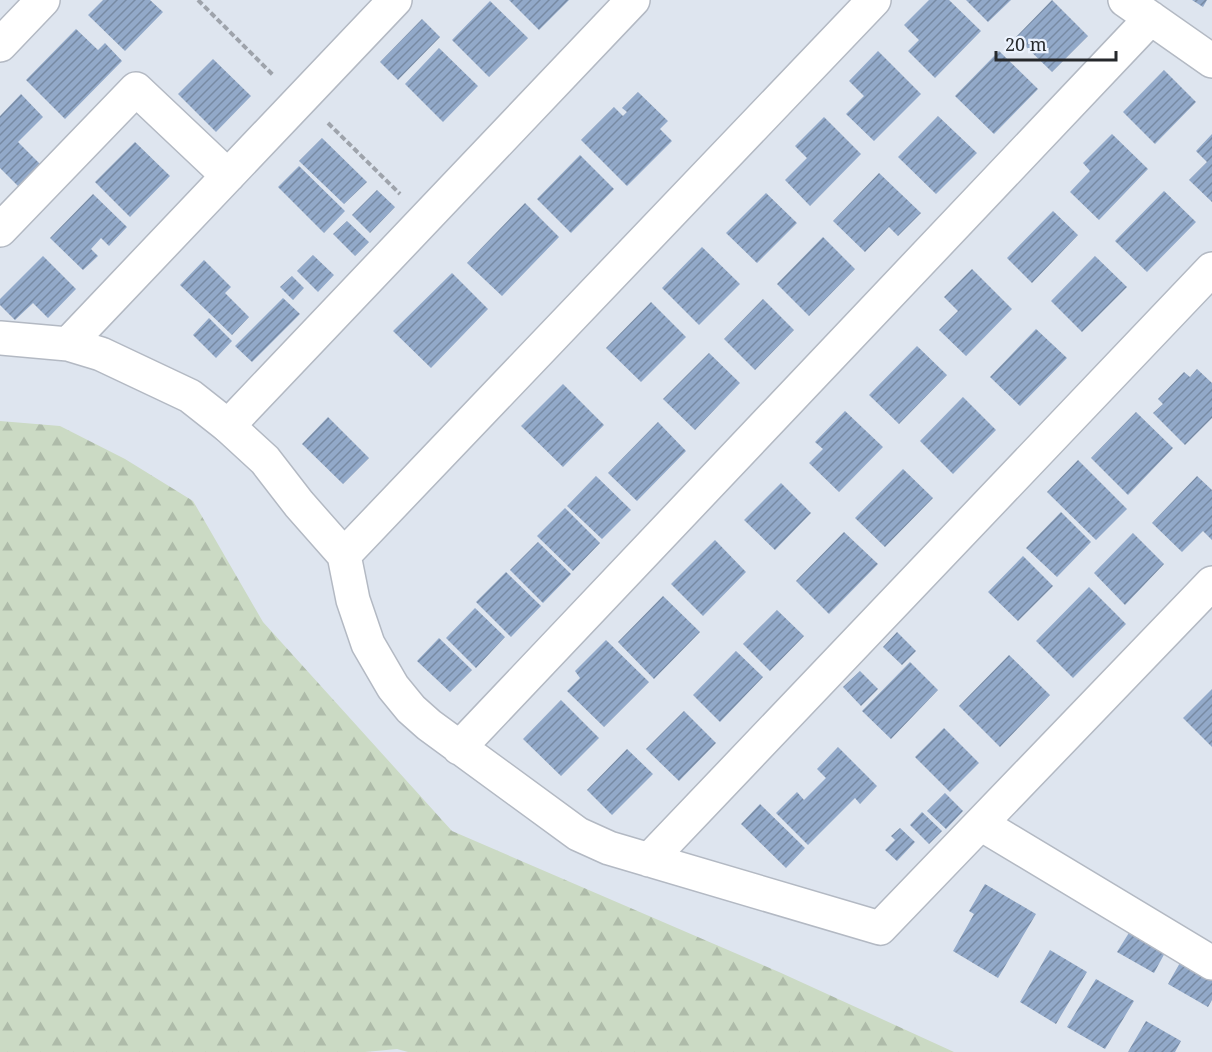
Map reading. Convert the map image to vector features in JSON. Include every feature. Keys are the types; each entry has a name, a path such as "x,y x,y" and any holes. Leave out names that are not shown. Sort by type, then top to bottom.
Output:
{"street":[{"path":"0,45 43,0"},
{"path":"68,344 395,0"},
{"path":"228,426 633,0"},
{"path":"344,555 874,0"},
{"path":"459,747 1138,9 1212,61"},
{"path":"0,230 136,89 228,176"},
{"path":"650,860 1212,269"},
{"path":"0,338 68,344 101,354 190,396 228,426 265,460 299,504 344,555 353,600 368,644 393,687 411,709 578,834 609,849 880,928 1212,583"},
{"path":"981,824 1206,949"}],"green space":[{"path":"0,421 60,426 125,459 193,501 263,622 452,831 779,972 954,1052 408,1052 397,1049 365,1052 0,1052"}],"building":[{"path":"103,0 150,0 163,12 125,51 88,15"},
{"path":"509,0 569,0 539,30"},
{"path":"929,0 949,0 981,31 935,78 908,51 919,40 904,25"},
{"path":"966,0 1011,0 988,22"},
{"path":"1052,0 1088,36 1052,72 1016,37"},
{"path":"1192,0 1207,0 1203,7"},
{"path":"490,1 528,38 489,77 452,40"},
{"path":"422,19 440,37 398,80 380,62"},
{"path":"76,29 98,50 105,43 122,61 65,119 26,80"},
{"path":"439,48 478,86 443,122 405,84"},
{"path":"878,51 921,94 874,141 846,114 864,96 849,81"},
{"path":"999,51 1038,89 994,134 955,96"},
{"path":"213,59 251,96 216,132 178,94"},
{"path":"1164,70 1196,102 1155,144 1123,112"},
{"path":"638,92 668,121 660,129 672,141 627,186 581,140 614,107 623,116 627,112 622,108"},
{"path":"21,94 43,117 18,142 45,169 23,191 0,168 0,116"},
{"path":"938,116 977,153 936,194 898,157"},
{"path":"824,117 861,154 810,206 785,180 807,158 795,146"},
{"path":"1112,134 1148,169 1099,220 1070,192 1090,171 1083,163"},
{"path":"1212,134 1212,202 1189,180 1207,162 1196,151"},
{"path":"322,138 367,182 344,204 299,161"},
{"path":"135,142 170,176 130,217 95,182"},
{"path":"580,155 614,189 571,233 537,199"},
{"path":"299,166 345,211 324,233 278,187"},
{"path":"879,173 921,213 898,236 889,227 865,252 833,221"},
{"path":"377,190 395,207 370,233 352,215"},
{"path":"1164,191 1196,222 1147,272 1115,241"},
{"path":"766,193 797,223 757,263 726,233"},
{"path":"93,194 127,227 109,246 101,238 91,249 98,256 83,270 50,238"},
{"path":"525,203 559,237 502,296 467,263"},
{"path":"1053,211 1078,235 1032,283 1007,258"},
{"path":"347,221 369,242 355,256 333,234"},
{"path":"823,237 855,269 809,316 777,284"},
{"path":"702,247 740,284 699,325 662,288"},
{"path":"313,255 334,275 318,292 297,271"},
{"path":"43,256 76,289 48,318 33,303 15,320 0,305 0,299"},
{"path":"1095,256 1127,287 1082,332 1051,301"},
{"path":"204,260 231,287 225,293 249,317 232,335 180,285"},
{"path":"972,269 1012,309 966,356 939,330 958,311 944,297"},
{"path":"452,273 488,309 431,368 393,331"},
{"path":"292,276 304,288 293,300 280,287"},
{"path":"283,298 300,314 252,362 235,346"},
{"path":"763,299 794,330 755,370 724,339"},
{"path":"651,302 686,337 641,382 606,348"},
{"path":"209,318 232,341 216,358 193,335"},
{"path":"1036,329 1067,358 1020,406 990,377"},
{"path":"917,346 947,375 899,424 869,395"},
{"path":"709,353 740,383 695,430 663,399"},
{"path":"1197,369 1212,383 1212,418 1185,445 1153,413 1163,404 1158,399 1184,372 1190,377"},
{"path":"563,384 604,425 563,467 521,426"},
{"path":"963,397 996,430 953,474 920,441"},
{"path":"845,411 883,447 839,492 809,463 823,449 815,442"},
{"path":"1136,412 1173,448 1128,495 1091,458"},
{"path":"328,417 369,458 343,484 302,444"},
{"path":"658,422 686,451 637,501 608,473"},
{"path":"1078,460 1127,509 1096,540 1047,492"},
{"path":"903,469 933,498 885,547 855,518"},
{"path":"596,476 631,510 602,539 567,506"},
{"path":"1197,476 1212,490 1212,540 1203,531 1182,552 1152,523"},
{"path":"781,483 811,513 775,550 744,520"},
{"path":"565,508 600,543 573,571 537,536"},
{"path":"1061,512 1091,542 1057,577 1026,548"},
{"path":"844,532 878,564 829,614 796,581"},
{"path":"1133,533 1164,564 1125,605 1094,573"},
{"path":"715,540 746,572 703,616 671,584"},
{"path":"538,542 571,574 543,603 510,570"},
{"path":"1023,556 1053,586 1018,621 988,592"},
{"path":"506,572 541,606 511,637 476,602"},
{"path":"1089,587 1126,624 1073,678 1036,641"},
{"path":"663,596 700,632 654,679 618,642"},
{"path":"475,608 505,637 476,668 446,638"},
{"path":"777,610 804,636 770,671 743,644"},
{"path":"897,632 916,651 902,665 883,647"},
{"path":"439,638 472,670 450,692 417,661"},
{"path":"606,640 649,682 604,727 567,691 580,678 575,671"},
{"path":"736,651 763,677 720,722 693,695"},
{"path":"1009,655 1050,695 1000,747 959,706"},
{"path":"910,662 938,690 891,739 862,711"},
{"path":"860,671 878,689 861,706 843,687"},
{"path":"1212,689 1212,747 1183,718"},
{"path":"561,700 599,738 561,776 523,739"},
{"path":"684,711 716,743 679,781 646,749"},
{"path":"944,728 979,763 950,792 915,757"},
{"path":"838,747 877,786 860,804 855,798 808,845 776,813 797,792 804,800 826,778 817,769"},
{"path":"627,749 653,774 612,815 587,790"},
{"path":"945,793 963,811 946,829 927,811"},
{"path":"760,804 805,848 786,868 741,824"},
{"path":"922,812 942,831 929,844 910,825"},
{"path":"900,828 915,842 897,861 885,850 895,840 891,836"},
{"path":"985,884 1036,914 998,978 953,951 974,914 969,911"},
{"path":"1132,928 1167,949 1154,973 1117,952"},
{"path":"1050,950 1087,972 1056,1024 1020,1002"},
{"path":"1181,961 1212,979 1212,1000 1208,1007 1168,984"},
{"path":"1096,979 1134,1001 1105,1049 1067,1027"},
{"path":"1146,1021 1181,1041 1175,1052 1128,1052"}]}
